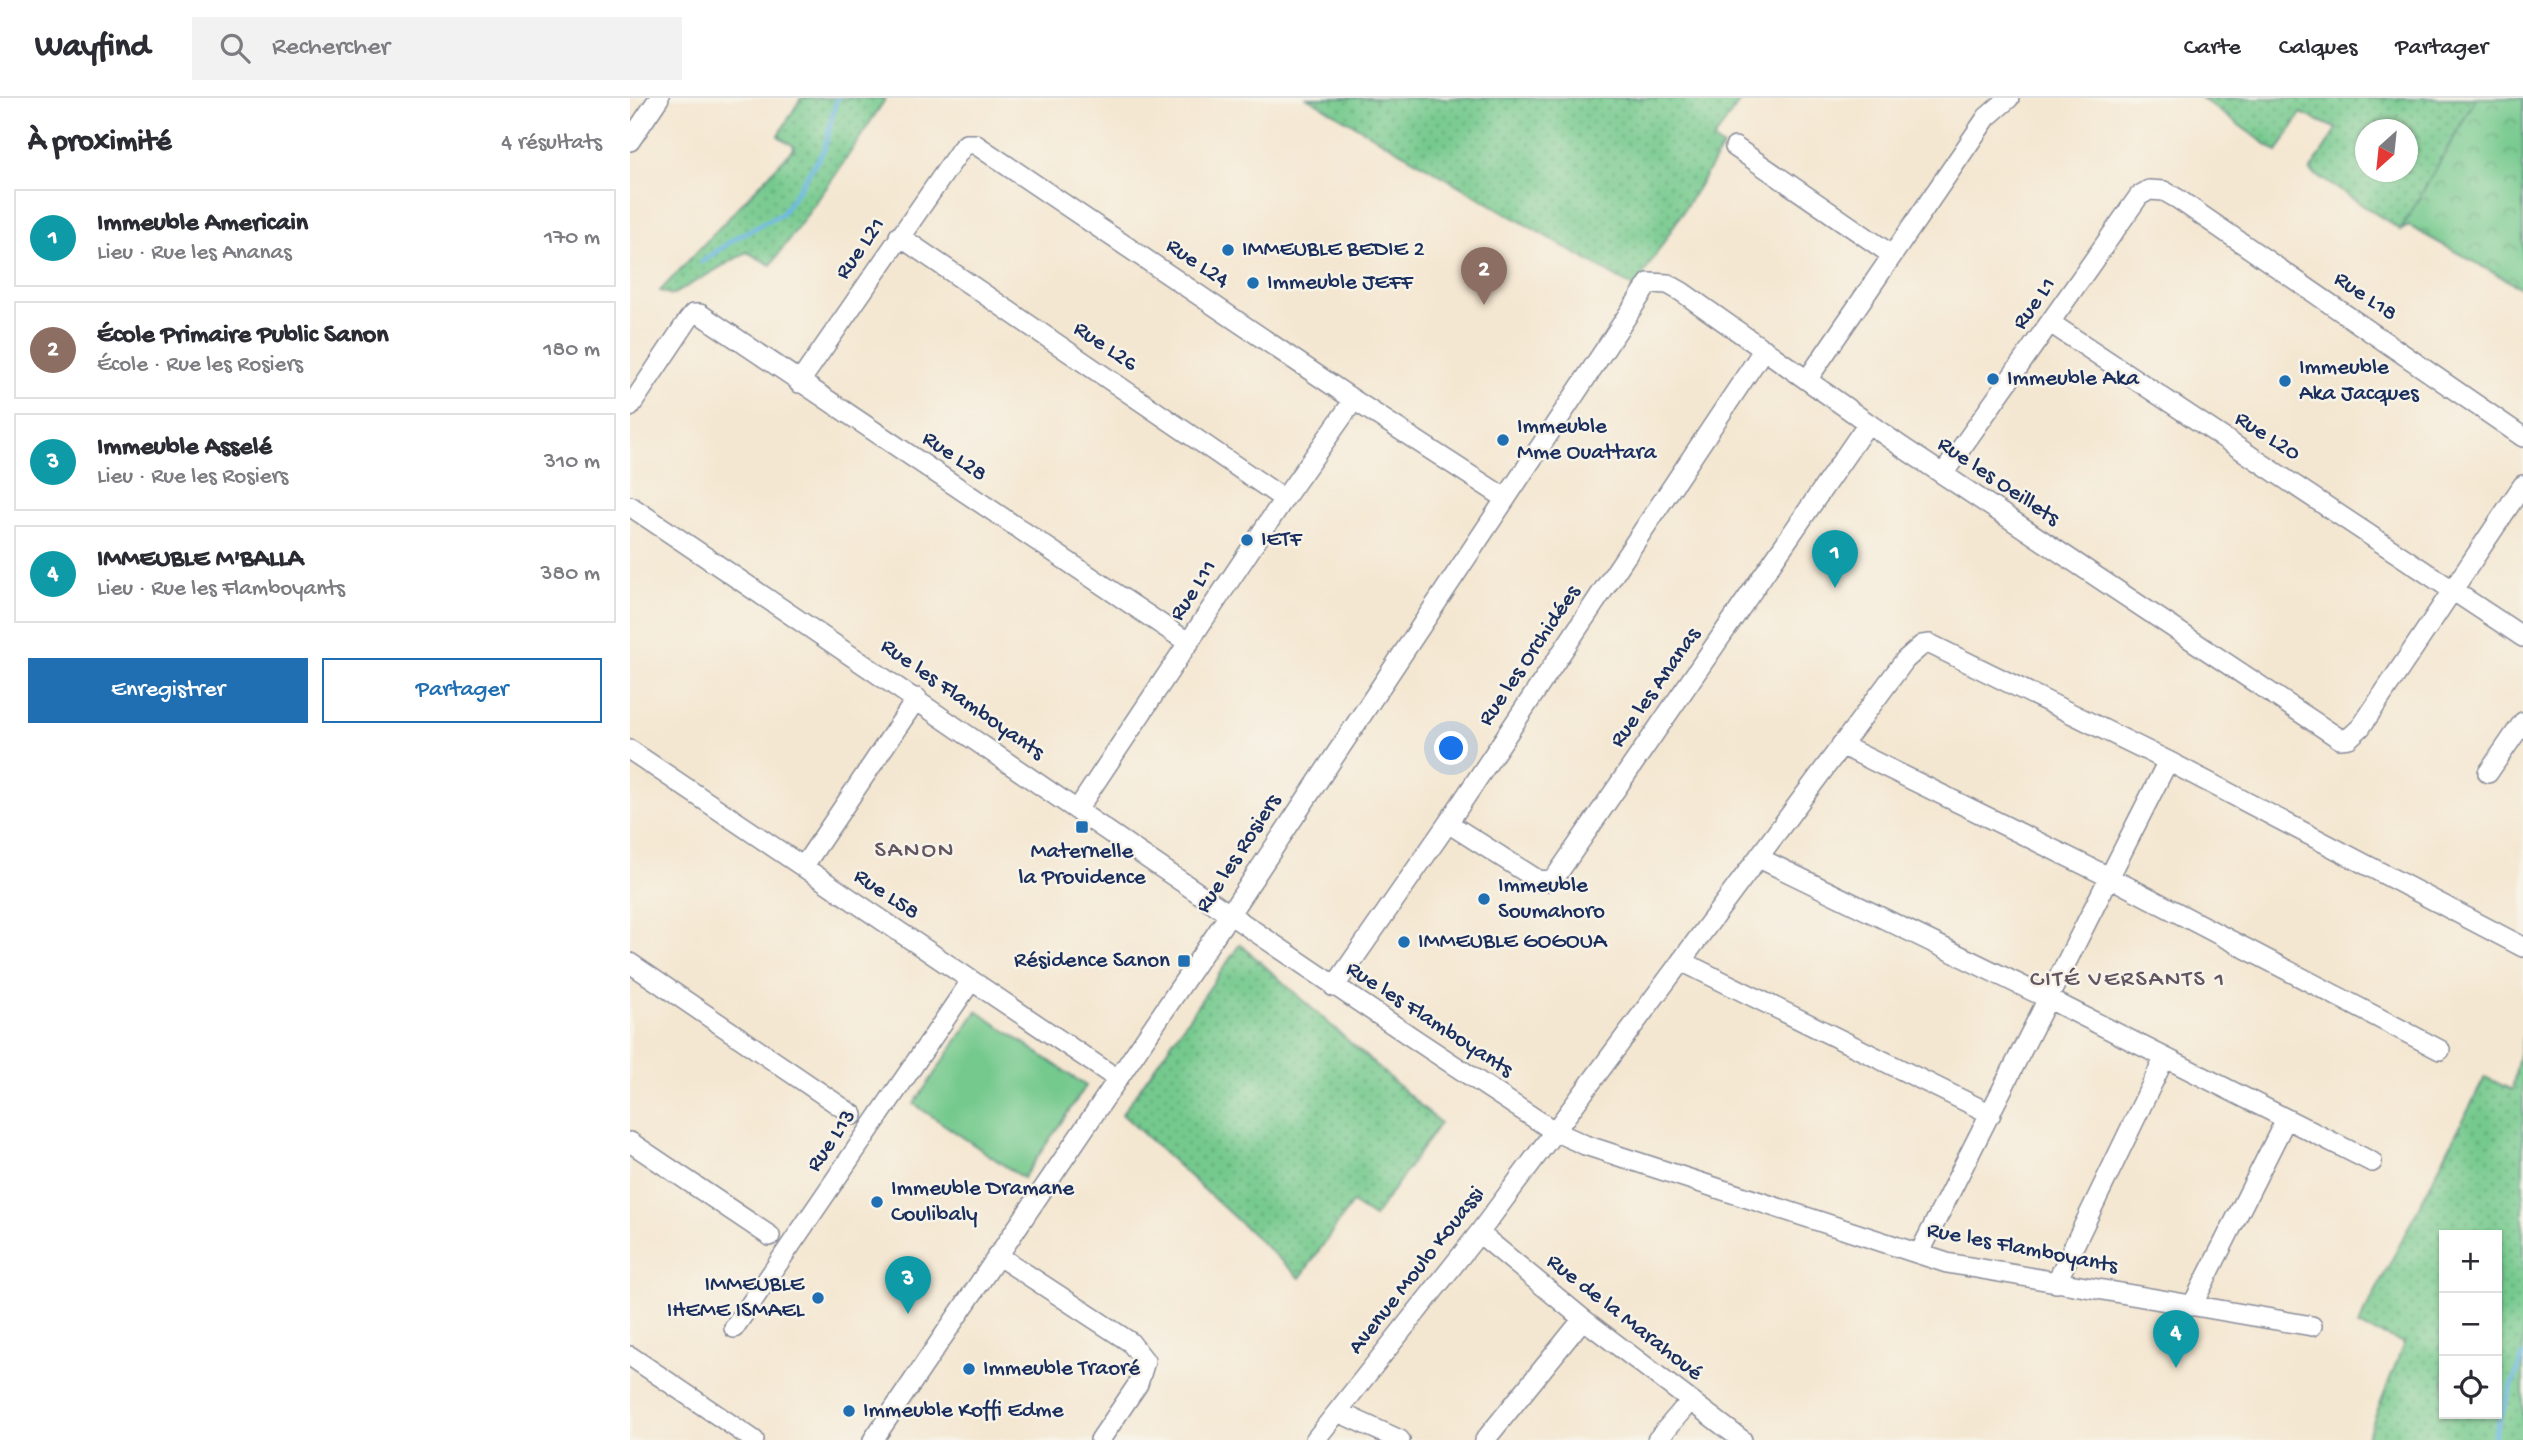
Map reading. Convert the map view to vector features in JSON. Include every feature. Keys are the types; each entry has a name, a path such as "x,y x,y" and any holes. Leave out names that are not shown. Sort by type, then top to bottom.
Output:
{"street":[{"path":"630,141 659,98"},
{"path":"1807,380 1987,117 2009,98"},
{"name":"Rue L21","path":"799,383 899,236 967,144"},
{"name":"Rue L24","path":"967,144 975,144 1354,400 1505,498"},
{"path":"1735,147 1892,255"},
{"name":"Rue L1","path":"1943,474 2143,193 2157,189 2178,199"},
{"name":"Rue L18","path":"2178,199 2523,437"},
{"name":"Rue L26","path":"899,236 1284,499"},
{"name":"Rue les Oeillets","path":"1642,292 1654,282 1668,284 1943,474 2340,739 2356,734 2455,591"},
{"name":"Rue les Rosiers","path":"873,1440 1116,1078 1230,915 1642,292"},
{"name":"Rue L28","path":"630,407 693,314 700,314 1189,643"},
{"name":"Rue L20","path":"2052,324 2523,638"},
{"name":"Rue les Orchidées","path":"1334,987 1448,824 1764,349"},
{"name":"Rue L11","path":"1077,810 1284,499 1354,400"},
{"name":"Rue les Ananas","path":"1448,824 1538,880 1548,881 1556,876 1868,423"},
{"path":"2455,591 2523,485"},
{"name":"Rue les Flamboyants","path":"630,506 917,698 1334,987 1555,1131 1621,1158 1919,1254 1984,1271 2312,1326"},
{"name":"Avenue Moulo Kouassi","path":"1315,1440 1479,1233 1841,745 1917,647 1930,644 2168,761 2523,947"},
{"path":"803,867 917,698"},
{"path":"2488,773 2523,722"},
{"path":"1841,745 2109,877 2440,1050"},
{"name":"Rue L58","path":"633,758 803,867 1116,1078"},
{"path":"1919,1254 2168,761"},
{"path":"1759,858 2047,998 2285,1121 2372,1162"},
{"path":"1681,961 1991,1114"},
{"path":"630,963 853,1115"},
{"name":"Rue L13","path":"734,1328 971,982"},
{"path":"2056,1283 2164,1059"},
{"path":"2192,1307 2285,1121"},
{"path":"630,1142 770,1236"},
{"name":"Rue de la Marahoué","path":"1479,1233 1583,1319 1742,1440"},
{"path":"997,1255 1130,1342 1145,1361 1138,1384 1100,1440"},
{"path":"1485,1440 1583,1319"},
{"path":"630,1356 754,1440"},
{"path":"1657,1440 1690,1401"},
{"path":"1338,1412 1400,1440"}],"green space":[{"path":"801,98 886,98 771,265 747,252 672,295 660,291 795,147 778,136"},
{"path":"1308,98 1742,98 1713,140 1723,147 1635,288"},
{"path":"2201,98 2476,98 2401,230 2310,171 2337,129 2301,113 2277,152"},
{"path":"2476,98 2523,98 2523,289 2409,226 2401,230"},
{"path":"1240,944 1440,1123 1374,1217 1352,1203 1300,1278 1122,1114"},
{"path":"977,1011 1086,1086 1023,1178 914,1104"},
{"path":"2523,1036 2523,1440 2366,1440 2404,1343 2358,1326 2485,1077 2512,1090"}],"waterway":[{"path":"702,262 737,237 782,214 824,150 837,98"},
{"path":"2492,1440 2523,1356"}],"place":[{"name":"IMMEUBLE BEDIE 2","path":"1228,250"},
{"name":"Immeuble JEFF","path":"1253,283"},
{"name":"École Primaire Public Sanon","path":"1484,305"},
{"name":"Immeuble Aka","path":"1993,379"},
{"name":"Immeuble Aka Jacques","path":"2285,381"},
{"name":"Immeuble Mme Ouattara","path":"1503,440"},
{"name":"IETF","path":"1247,540"},
{"name":"Immeuble Americain","path":"1835,588"},
{"name":"Maternelle la Providence","path":"1082,827"},
{"name":"Immeuble Soumahoro","path":"1484,899"},
{"name":"IMMEUBLE GOGOUA","path":"1404,942"},
{"name":"Résidence Sanon","path":"1184,961"},
{"name":"Immeuble Dramane Coulibaly","path":"877,1202"},
{"name":"IMMEUBLE IHEME ISMAEL","path":"818,1298"},
{"name":"Immeuble Asselé","path":"908,1314"},
{"name":"IMMEUBLE M'BALLA","path":"2176,1368"},
{"name":"Immeuble Traoré","path":"969,1369"},
{"name":"Immeuble Koffi Edme","path":"849,1411"}],"district":[{"name":"SANON","path":"915,851"},
{"name":"CITÉ VERSANTS 1","path":"2128,980"}]}
